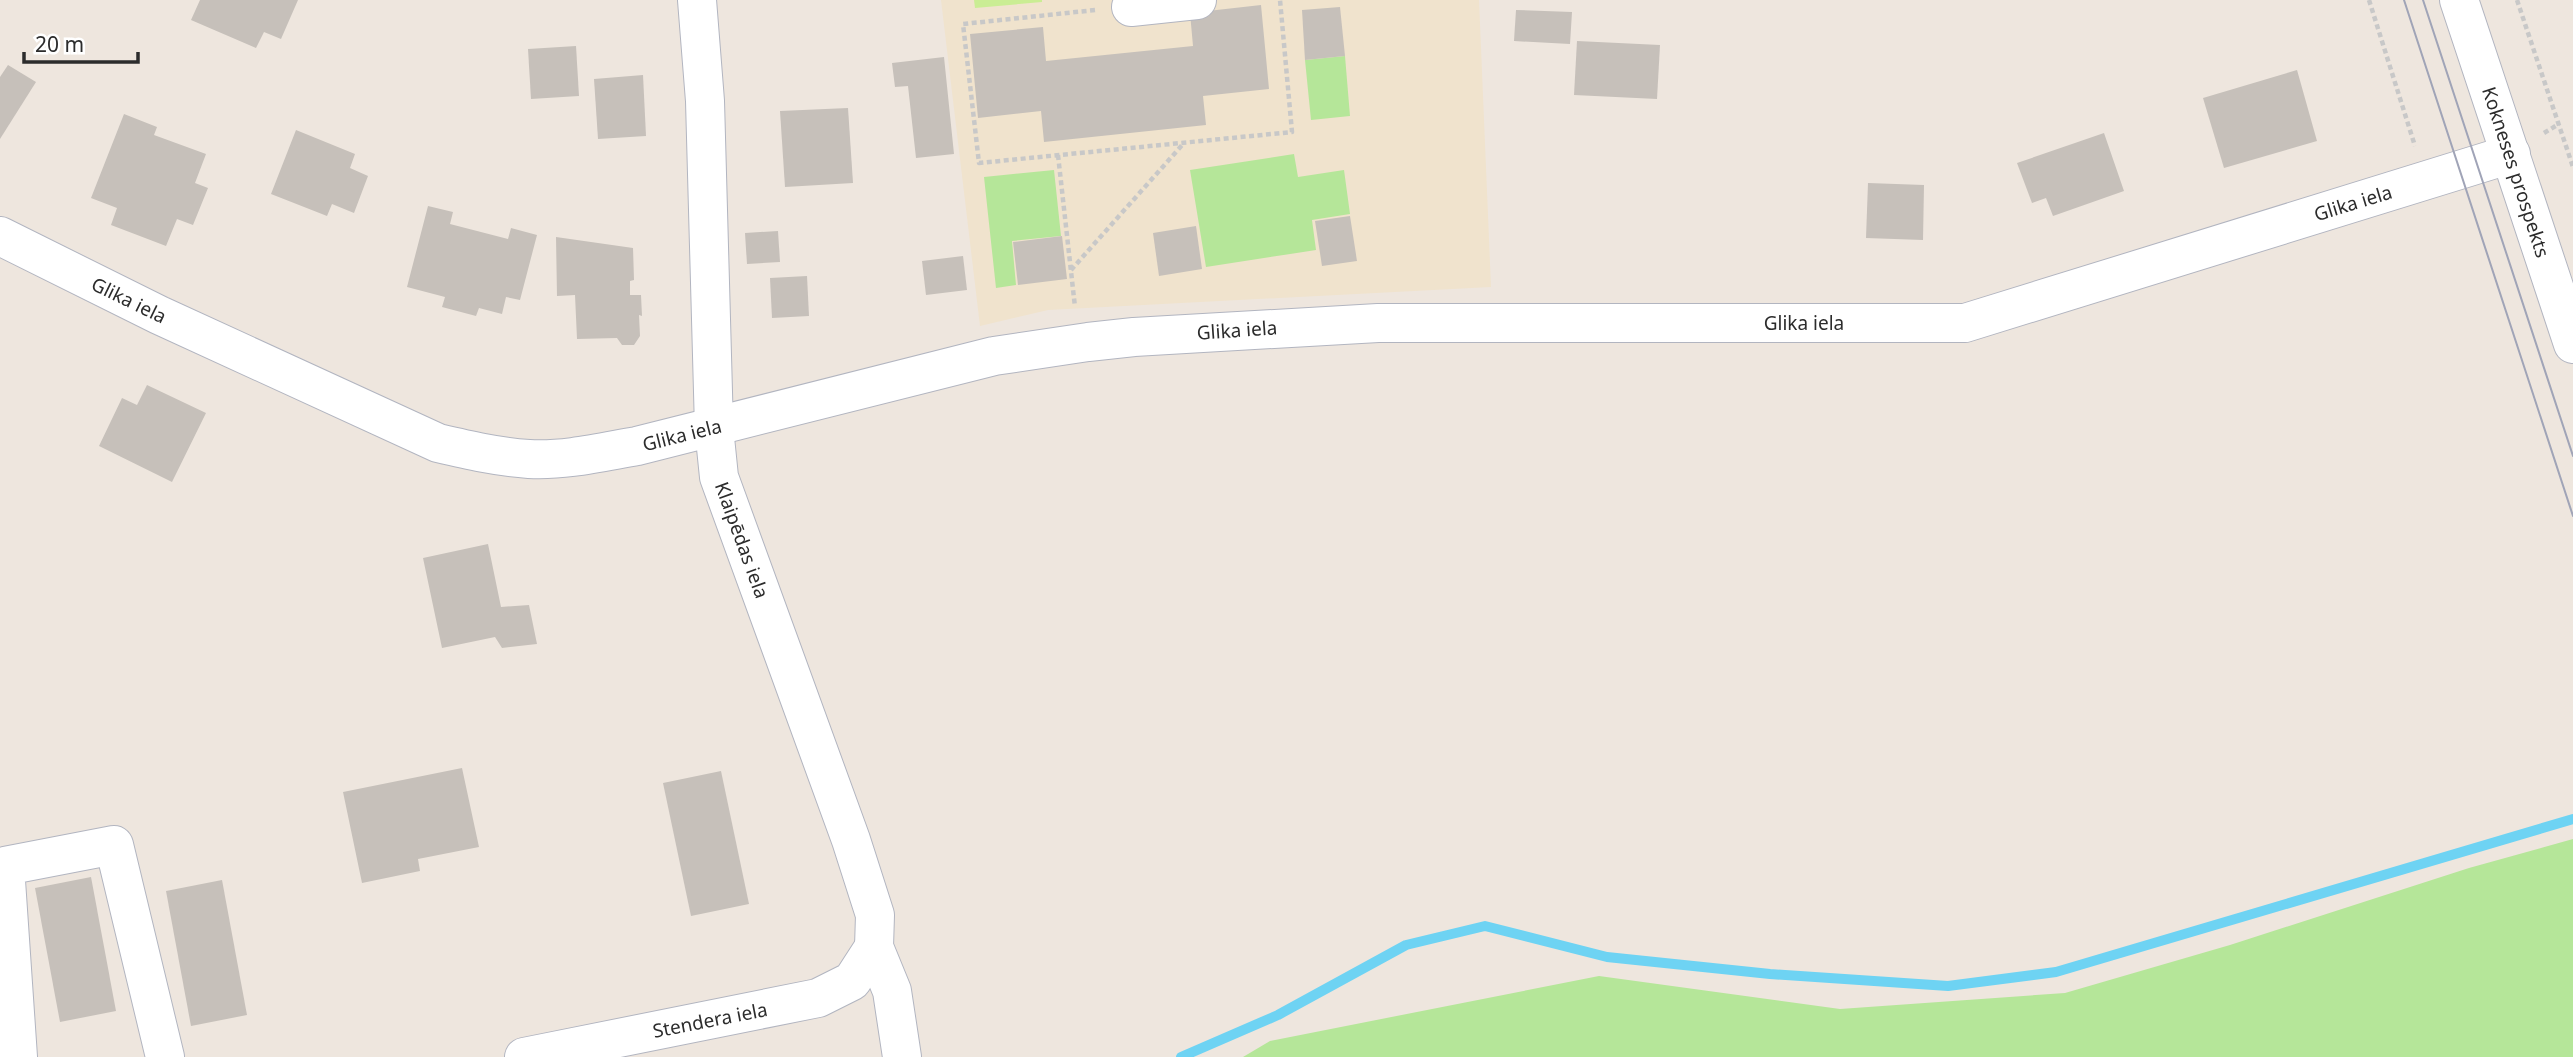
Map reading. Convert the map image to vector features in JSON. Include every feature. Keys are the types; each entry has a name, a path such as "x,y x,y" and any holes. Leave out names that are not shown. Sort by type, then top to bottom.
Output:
{"street":[{"name":"Klaipēdas iela","path":"697,0 705,101 714,428 719,477 851,840 875,915 874,947 892,991 902,1057"},
{"path":"1131,6 1197,0"},
{"name":"Kokneses prospekts","path":"2459,0 2573,344"},
{"name":"Glika iela","path":"0,236 159,315 438,443 485,454 531,459 584,455 637,446 994,356 1135,337 1378,323 1965,323 2511,154"},
{"path":"18,1057 5,866 114,845 165,1057"},
{"name":"Stendera iela","path":"524,1057 818,998 852,981 874,947"}],"path":[{"path":"1131,6 963,24 979,163 1292,132 1280,0"},
{"path":"2369,0 2426,181"},
{"path":"2517,0 2573,167"},
{"path":"1071,270 1185,142"},
{"path":"1058,155 1075,308"}],"shaded area":[{"path":"941,0 1479,0 1491,287 1048,310 980,326"}],"green space":[{"path":"974,0 1042,0 1042,2 975,8"},
{"path":"1345,56 1350,116 1311,120 1305,60"},
{"path":"1294,154 1298,177 1344,170 1350,214 1312,220 1316,250 1206,267 1190,170"},
{"path":"1054,170 1061,236 1012,241 1016,285 996,288 984,177"},
{"path":"2573,839 2573,1057 1243,1057 1270,1041 1599,976 1840,1009 2065,993 2230,945 2469,868"}],"building":[{"path":"200,0 298,0 281,39 264,32 256,48 191,20"},
{"path":"1261,5 1269,89 1203,96 1206,125 1044,142 1041,111 978,118 970,34 1043,27 1046,61 1193,46 1190,13"},
{"path":"1340,7 1345,56 1305,60 1302,10"},
{"path":"1516,10 1572,12 1570,44 1514,41"},
{"path":"1577,41 1660,45 1657,99 1574,95"},
{"path":"576,46 579,96 531,99 528,49"},
{"path":"944,57 954,154 916,158 908,86 895,87 892,63"},
{"path":"8,65 36,82 0,139 0,77"},
{"path":"2297,70 2317,141 2224,168 2203,98"},
{"path":"643,75 646,136 598,139 594,79"},
{"path":"848,108 853,183 785,187 780,111"},
{"path":"124,114 157,127 154,135 206,154 195,183 208,188 193,225 177,219 166,246 111,225 117,208 91,198"},
{"path":"296,130 355,154 350,168 368,176 354,213 332,204 327,216 271,194"},
{"path":"2104,133 2124,191 2053,216 2046,198 2032,203 2017,163"},
{"path":"1868,183 1924,185 1923,240 1866,238"},
{"path":"428,206 453,212 450,224 508,239 511,228 537,235 520,300 506,297 502,314 479,308 476,316 442,307 445,297 407,287"},
{"path":"1350,216 1357,261 1322,266 1315,221"},
{"path":"1196,226 1202,269 1159,276 1153,233"},
{"path":"778,231 780,262 747,264 745,233"},
{"path":"1062,236 1067,279 1018,285 1013,242"},
{"path":"556,237 633,248 634,280 630,281 630,295 641,295 642,316 639,315 640,336 634,345 622,345 617,338 577,339 575,295 557,296"},
{"path":"963,256 967,290 926,295 922,261"},
{"path":"807,276 809,316 772,318 770,278"},
{"path":"147,385 206,413 172,482 99,446 122,398 137,405"},
{"path":"488,544 501,607 529,605 537,644 502,648 495,637 442,648 423,558"},
{"path":"462,768 479,847 418,859 420,871 362,883 343,792"},
{"path":"721,771 749,904 691,916 663,783"},
{"path":"91,877 116,1011 60,1022 35,888"},
{"path":"222,880 247,1015 191,1026 166,891"}],"waterway":[{"path":"1181,1057 1278,1015 1406,945 1485,926 1607,957 1770,974 1948,986 2056,972 2573,819"}],"tram line":[{"path":"2404,0 2573,516"},
{"path":"2423,0 2573,456"}]}
